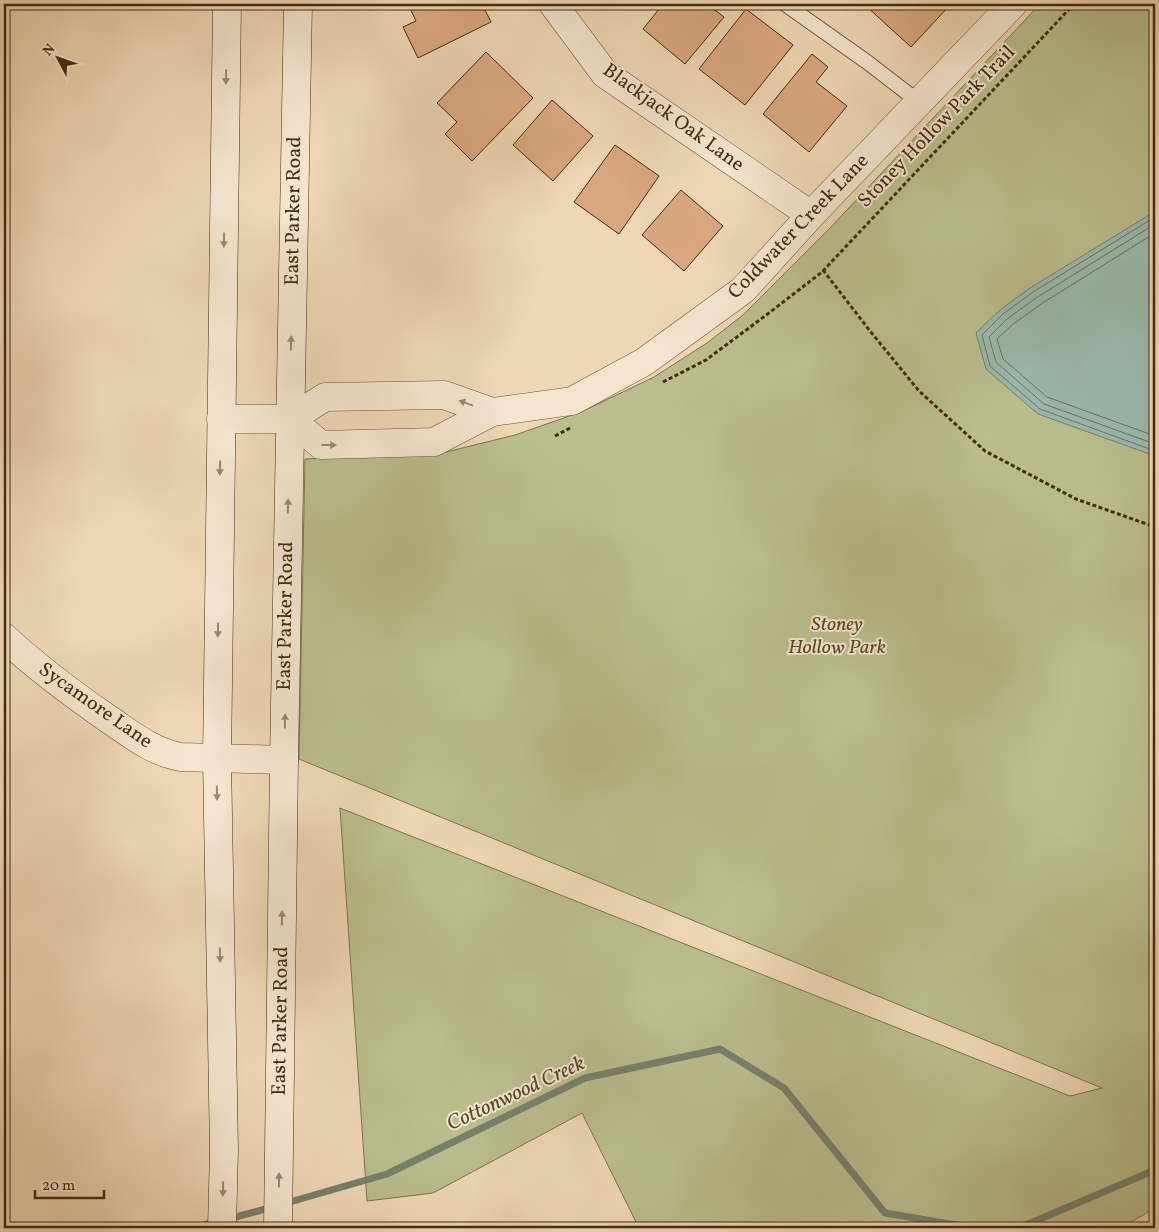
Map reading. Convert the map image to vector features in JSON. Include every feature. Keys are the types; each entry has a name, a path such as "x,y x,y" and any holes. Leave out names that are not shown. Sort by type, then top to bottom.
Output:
{"main road":[{"path":"222,1228 224,1150 217,759 227,4"},
{"name":"East Parker Road","path":"278,1228 284,760 298,4"},
{"name":"Blackjack Oak Lane","path":"553,4 604,74 811,215"},
{"name":"Coldwater Creek Lane","path":"492,412 444,395 325,397 290,419 321,445 434,442 492,412 572,401 644,362 742,290 1013,4"},
{"path":"221,419 290,419"},
{"name":"Sycamore Lane","path":"4,638 80,700 147,746 181,757 284,760"}],"lane":[{"path":"785,4 867,62 919,102"}],"path":[{"name":"Stoney Hollow Park Trail","path":"661,382 706,360 823,270 1074,4"},
{"path":"823,270 918,390 985,451 1076,499 1155,527"},
{"path":"555,436 572,427"}],"green space":[{"name":"Stoney Hollow Park","path":"1040,4 1155,4 1155,1208 1121,1228 639,1228 582,1113 433,1193 367,1201 340,808 1070,1096 1102,1088 299,759 305,459 442,453 515,435 581,412 654,377 707,343 743,315 831,227"}],"water":[{"path":"1154,212 1155,456 1038,414 986,369 976,333 1000,310 1030,288"}],"building":[{"path":"408,4 482,4 491,22 418,58 403,27 416,21"},
{"path":"663,4 707,4 724,17 685,64 643,29"},
{"path":"868,4 951,4 911,47 866,6"},
{"path":"746,9 793,45 745,105 699,69"},
{"path":"486,52 533,98 472,161 445,134 457,122 437,103"},
{"path":"812,54 828,67 816,82 847,106 809,152 763,114"},
{"path":"552,100 593,136 553,181 513,145"},
{"path":"615,145 659,176 619,234 574,202"},
{"path":"681,190 723,226 684,271 642,235"}],"waterway":[{"name":"Cottonwood Creek","path":"283,1204 387,1174 585,1078 720,1049 784,1088 885,1213 974,1228"},
{"name":"Cottonwood Creek","path":"1019,1228 1155,1170"},
{"name":"Cottonwood Creek","path":"228,1219 273,1207"},
{"name":"Cottonwood Creek","path":"192,1228 215,1222"}]}
